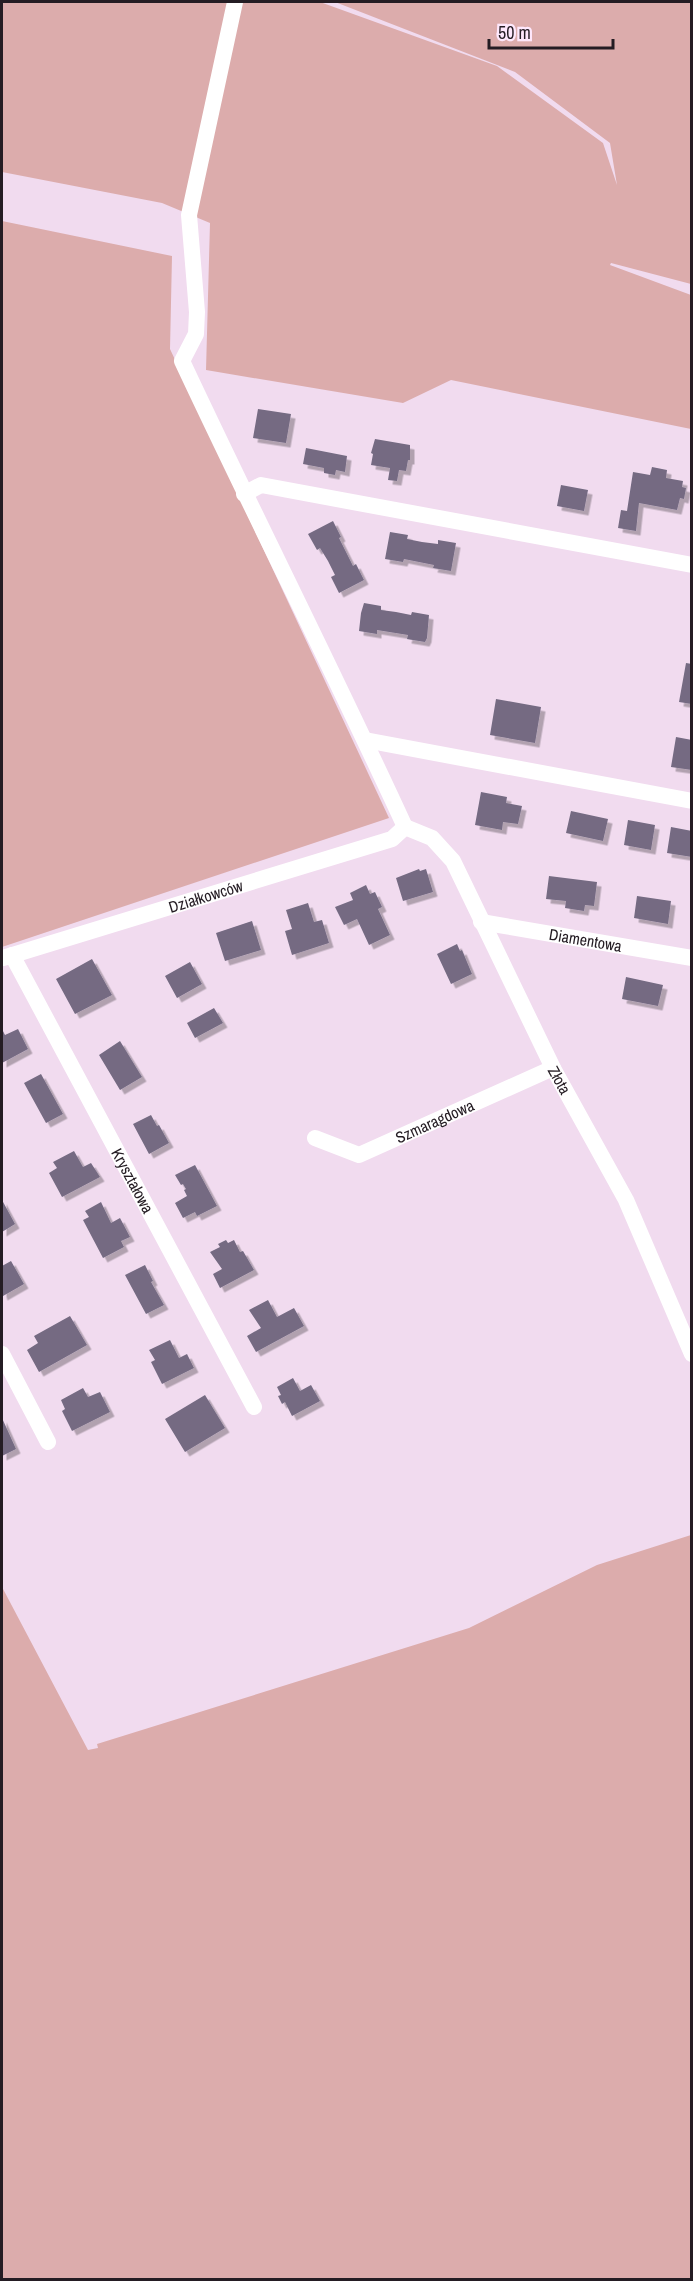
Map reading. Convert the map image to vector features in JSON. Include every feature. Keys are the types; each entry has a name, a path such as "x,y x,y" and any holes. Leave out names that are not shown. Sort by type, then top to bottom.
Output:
{"street":[{"path":"235,2 189,215 196,334 182,361 405,827"},
{"path":"244,494 261,485 692,565"},
{"path":"365,740 692,801"},
{"name":"Złota","path":"405,827 432,838 453,861 553,1068 627,1200 692,1354"},
{"name":"Działkowców","path":"7,957 392,839 405,827"},
{"name":"Diamentowa","path":"481,921 692,958"},
{"name":"Kryształowa","path":"7,957 254,1407"},
{"name":"Szmaragdowa","path":"315,1138 359,1155 553,1068"},
{"path":"2,1354 48,1442"}],"shaded area":[{"path":"2,2 320,2 497,66 603,143 617,185 610,143 515,72 335,2 691,2 691,284 611,263 610,265 691,295 691,429 451,380 403,403 206,370 210,223 162,203 2,172"},
{"path":"2,221 172,256 170,349 389,818 2,947"},
{"path":"691,1535 691,2279 2,2279 2,1587 88,1750 98,1748 97,1744 469,1628 597,1565"}],"building":[{"path":"258,409 291,414 286,443 253,438"},
{"path":"375,439 410,445 410,460 408,460 406,471 399,470 397,481 388,480 390,468 371,465 373,454 371,453"},
{"path":"306,448 347,456 345,472 336,470 335,475 324,473 324,468 303,464"},
{"path":"652,467 667,470 666,478 683,481 682,487 686,488 684,499 680,498 677,510 639,503 636,531 618,528 621,510 627,511 633,472 650,475"},
{"path":"561,485 588,490 584,511 557,506"},
{"path":"333,521 353,566 356,564 364,580 339,593 331,577 335,575 328,561 320,548 317,550 308,534"},
{"path":"390,532 408,535 407,539 422,542 438,544 438,540 456,543 451,571 404,559 403,562 385,559"},
{"path":"364,603 381,606 381,610 411,615 412,612 429,615 425,642 407,639 408,635 377,630 377,634 359,631"},
{"path":"686,663 692,664 692,704 679,702"},
{"path":"496,699 541,707 535,743 490,735"},
{"path":"676,737 692,740 692,770 671,767"},
{"path":"481,792 507,797 506,803 522,806 518,824 503,822 502,830 475,825"},
{"path":"571,811 608,819 603,841 566,833"},
{"path":"628,820 655,825 651,850 624,845"},
{"path":"671,827 692,831 692,857 667,853"},
{"path":"419,869 420,871 426,869 433,892 403,901 396,878"},
{"path":"549,876 597,882 594,906 585,905 584,911 565,908 566,901 546,899"},
{"path":"366,885 370,894 375,892 382,907 378,909 390,935 369,945 357,919 344,925 335,907 353,900 350,893"},
{"path":"637,896 671,901 668,924 634,918"},
{"path":"308,903 314,922 322,920 329,943 292,955 285,931 292,929 286,910"},
{"path":"252,921 261,950 225,961 216,933"},
{"path":"457,944 472,974 451,984 437,954"},
{"path":"92,959 112,995 75,1014 56,979"},
{"path":"190,962 202,984 177,998 165,976"},
{"path":"626,977 663,985 658,1006 622,999"},
{"path":"214,1008 223,1023 195,1038 187,1023"},
{"path":"2,1029 5,1035 18,1029 28,1049 2,1063"},
{"path":"120,1041 142,1077 120,1090 99,1055"},
{"path":"41,1074 63,1114 46,1123 24,1083"},
{"path":"151,1115 169,1143 149,1154 133,1124"},
{"path":"74,1151 83,1167 91,1163 100,1177 62,1197 49,1173 57,1168 53,1162"},
{"path":"195,1165 217,1206 197,1216 195,1212 183,1218 175,1203 187,1196 184,1190 186,1189 175,1175"},
{"path":"2,1200 15,1224 2,1232"},
{"path":"101,1202 111,1223 120,1218 130,1237 121,1241 124,1247 103,1258 83,1220 89,1217 85,1211"},
{"path":"226,1240 228,1243 234,1240 254,1270 220,1288 213,1274 222,1269 210,1252 220,1247 218,1244"},
{"path":"11,1261 24,1284 3,1296 2,1266"},
{"path":"145,1265 153,1281 151,1282 164,1305 146,1314 125,1275"},
{"path":"268,1300 277,1317 294,1308 304,1326 256,1352 247,1336 261,1328 249,1310"},
{"path":"70,1316 87,1345 39,1372 27,1350 38,1343 34,1336"},
{"path":"170,1340 179,1358 187,1354 194,1368 162,1384 151,1362 155,1360 149,1350"},
{"path":"293,1378 300,1391 311,1385 320,1401 292,1416 285,1402 282,1404 277,1387"},
{"path":"83,1388 88,1397 100,1392 110,1412 72,1431 62,1411 65,1409 61,1400"},
{"path":"205,1395 225,1428 185,1452 165,1419"},
{"path":"2,1418 16,1449 2,1456"}]}
